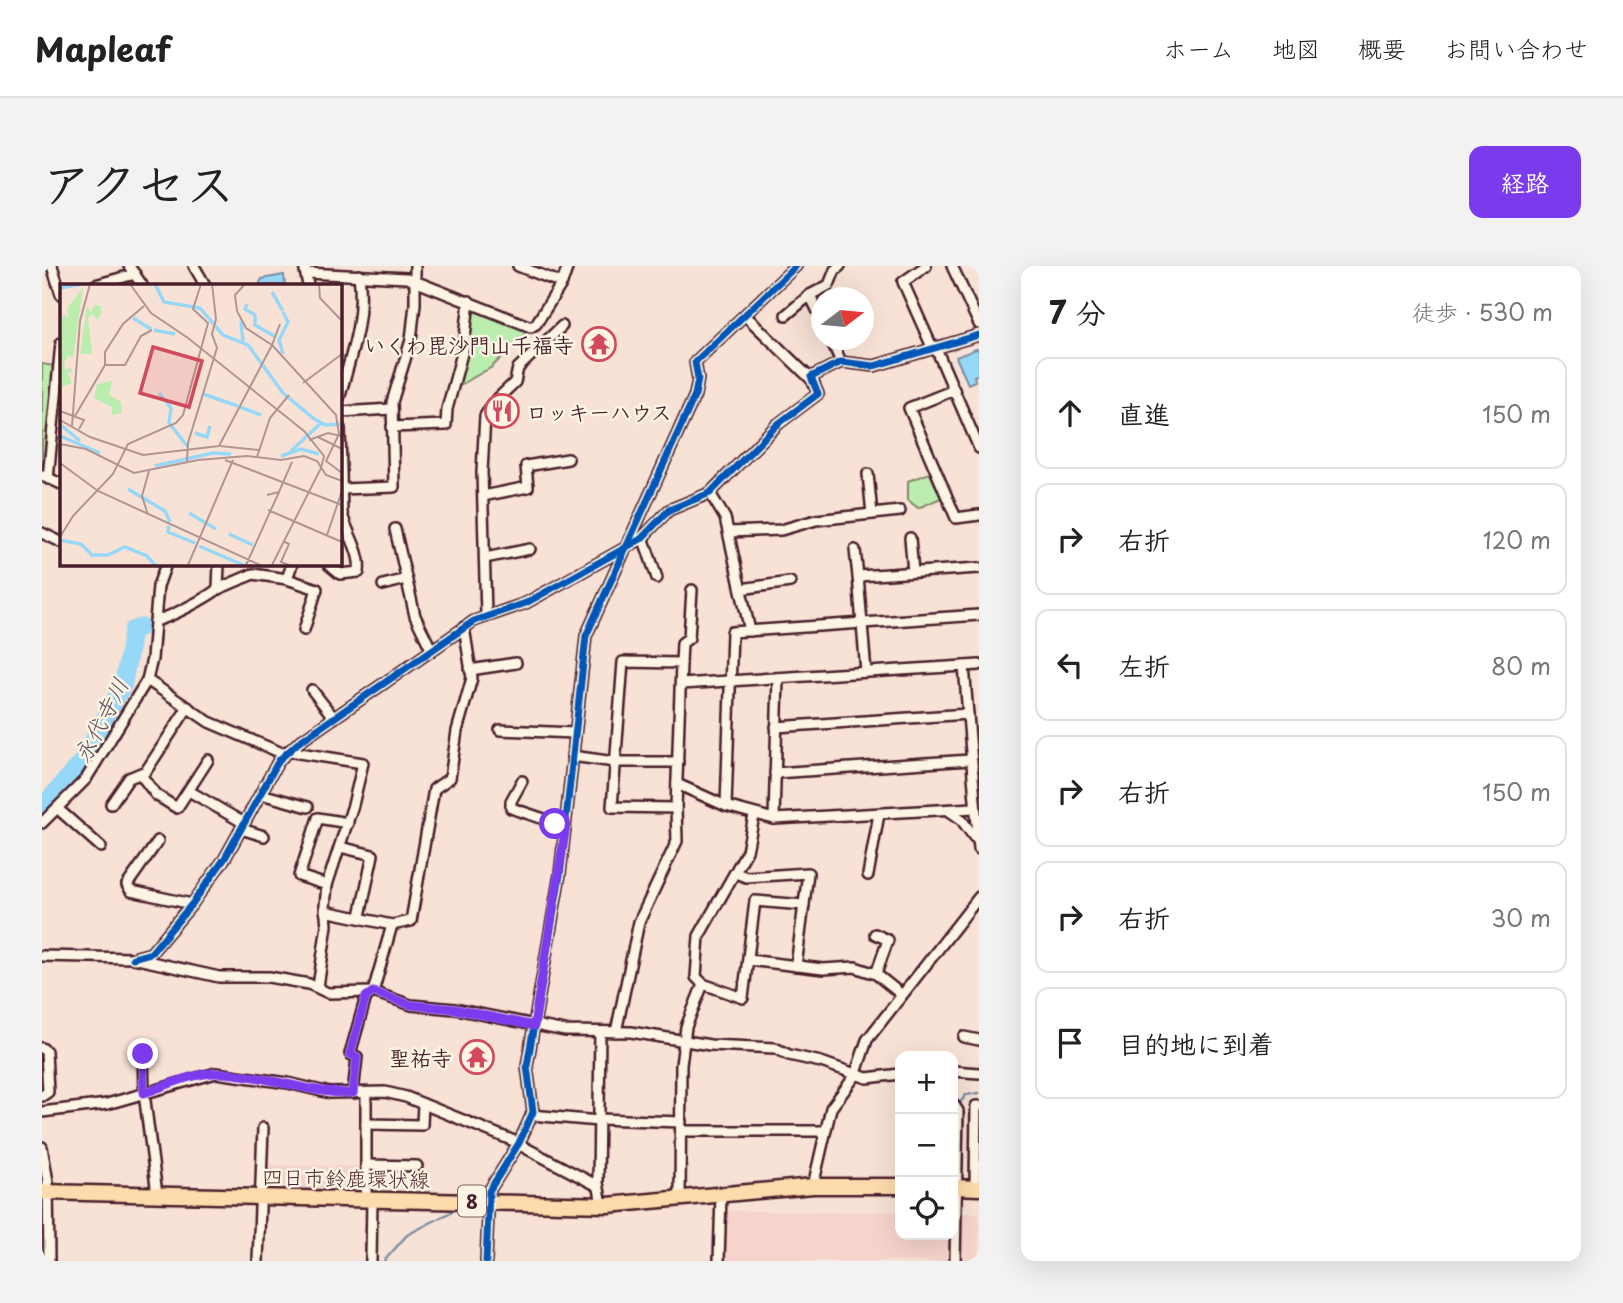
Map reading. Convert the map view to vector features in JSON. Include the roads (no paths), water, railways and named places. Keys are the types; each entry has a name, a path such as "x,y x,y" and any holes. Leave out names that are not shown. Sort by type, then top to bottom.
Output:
{"main road":[{"name":"四日市鈴鹿環状線","path":"45,1192 260,1192 369,1199 602,1205 813,1185 895,1186"},
{"path":"958,1187 977,1187"}],"street":[{"path":"52,266 60,291"},
{"path":"194,266 204,284"},
{"path":"342,488 394,487 392,409 411,340 415,266"},
{"path":"518,266 562,284"},
{"path":"305,270 414,280 531,327 536,324 562,284 568,266"},
{"path":"486,1261 489,1191 519,1144 533,1106 527,1066 552,923 586,636 695,395 698,379 695,362 796,266"},
{"path":"786,315 810,295 829,285 835,270 840,266"},
{"path":"926,266 903,282 979,448"},
{"path":"952,266 979,324"},
{"path":"111,283 132,270"},
{"path":"341,392 360,326 362,304 359,275"},
{"path":"392,427 446,425 447,409 464,346 469,301"},
{"path":"750,320 813,381"},
{"path":"486,615 483,446 487,410 515,382 518,368 562,326"},
{"path":"133,958 151,953 192,904 225,858 286,752 464,627 486,615 526,603 625,549 643,537 669,510 710,493 778,424 818,394 811,377 841,362 874,366 934,346 979,335"},
{"path":"836,350 841,362"},
{"path":"45,477 56,451 60,365"},
{"path":"954,390 909,408 956,518 979,515"},
{"path":"341,412 392,409"},
{"path":"329,565 340,574 359,572 361,561 348,536 341,514 341,458"},
{"path":"483,496 528,487 526,466 568,459"},
{"path":"868,474 872,514"},
{"path":"710,493 725,518 750,631"},
{"path":"729,532 781,530 816,520 900,511"},
{"path":"395,529 415,616 432,651"},
{"path":"42,533 60,542"},
{"path":"643,537 657,578"},
{"path":"910,538 913,572"},
{"path":"485,558 530,549"},
{"path":"855,550 866,672"},
{"path":"42,823 86,779 146,680 158,586 166,565"},
{"path":"218,589 219,565"},
{"path":"287,579 292,565"},
{"path":"858,576 979,568"},
{"path":"155,621 166,618 190,603 198,603 218,589 253,574 287,579 317,589 304,630"},
{"path":"383,584 406,579"},
{"path":"741,589 790,583"},
{"path":"616,1032 639,922 677,841 682,643 689,638 692,590"},
{"path":"726,806 732,632 979,615"},
{"path":"325,911 360,916 392,925 411,921 434,789 450,778 457,731 472,678 464,627"},
{"path":"676,808 612,807 623,662 681,663"},
{"path":"470,670 516,663"},
{"path":"681,684 979,665"},
{"path":"964,666 978,846"},
{"path":"774,819 778,678"},
{"path":"146,680 209,722 286,752 363,763 348,822 327,885 327,925 318,987"},
{"path":"312,690 334,718"},
{"path":"111,804 129,778 141,775 188,707"},
{"path":"776,727 968,714"},
{"path":"500,730 575,733"},
{"path":"572,756 615,762 678,762"},
{"path":"141,775 156,795 177,808 208,760"},
{"path":"775,773 971,760"},
{"path":"522,781 511,801 511,808 565,826"},
{"path":"677,785 754,816 774,819 974,808"},
{"path":"189,791 243,826 264,836"},
{"path":"261,794 308,807"},
{"path":"58,809 101,847"},
{"path":"946,809 965,822 978,846"},
{"path":"869,875 879,814"},
{"path":"754,816 747,851 699,936 696,977 703,984 743,998 755,901 804,905"},
{"path":"327,885 299,876 318,818 348,822"},
{"path":"158,841 127,885 131,891 192,904"},
{"path":"340,847 373,855 360,916"},
{"path":"736,873 746,877 808,873 796,966"},
{"path":"813,1185 824,1131 834,1101 855,1076 867,1040 978,898"},
{"path":"353,1093 357,1057 350,1054 366,997 373,992 392,925"},
{"path":"875,934 888,940 876,974"},
{"path":"42,956 133,958 219,977 269,977 318,987 328,993 373,992 411,1005 455,1009 534,1026 775,1048 855,1076 867,1078 895,1075"},
{"path":"748,960 823,969 855,967 876,974 902,995"},
{"path":"680,1197 684,1040 703,984"},
{"path":"600,1032 598,1186 602,1205"},
{"path":"964,1037 979,1040"},
{"path":"42,1048 46,1051 47,1092 42,1096"},
{"path":"143,1054 144,1093 157,1190"},
{"path":"958,1071 979,1073"},
{"path":"42,1112 83,1109 216,1073 288,1083 331,1093 385,1093 423,1104 519,1144 598,1186"},
{"path":"366,1094 366,1165 371,1261"},
{"path":"366,1124 422,1125 423,1104"},
{"path":"977,1187 976,1106 979,1106"},
{"path":"531,1115 681,1127 824,1131"},
{"path":"258,1261 262,1128"},
{"path":"42,1147 46,1257"},
{"path":"366,1165 417,1166"},
{"path":"719,1261 721,1194"},
{"path":"955,1240 955,1261"}],"water":[{"path":"284,275 285,284 260,284 262,279"},
{"path":"979,350 979,374 974,376 975,381 968,384 956,357"}],"waterway":[{"name":"永代寺川","path":"42,808 82,761 123,685 133,630 142,627"},
{"path":"958,1105 966,1095 979,1093"},
{"path":"370,1177 370,1192"},
{"path":"365,1261 367,1204"},
{"path":"384,1261 407,1235 455,1210"}],"place":[{"name":"いくわ毘沙門山千福寺","path":"599,344"},
{"name":"ロッキーハウス","path":"502,411"},
{"name":"聖祐寺","path":"477,1057"}]}
